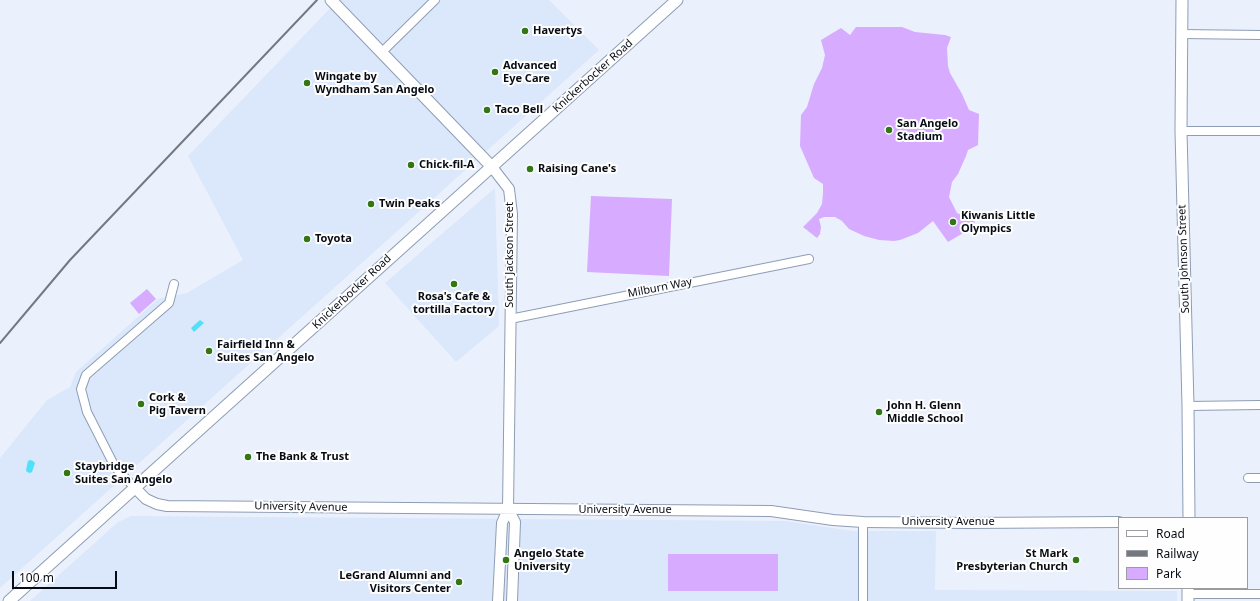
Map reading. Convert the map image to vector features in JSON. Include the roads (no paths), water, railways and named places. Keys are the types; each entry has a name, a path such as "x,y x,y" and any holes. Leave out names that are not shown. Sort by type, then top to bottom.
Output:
{"main road":[{"name":"South Jackson Street","path":"331,0 492,168"},
{"name":"South Johnson Street","path":"1182,0 1181,131 1188,406 1189,517"},
{"name":"Knickerbocker Road","path":"9,601 383,266 389,258 492,168 671,2"}],"street":[{"path":"382,52 435,0"},
{"path":"1182,34 1260,35"},
{"path":"1181,131 1260,131"},
{"name":"South Jackson Street","path":"492,168 509,189 512,214 508,509 502,523 498,601"},
{"name":"Milburn Way","path":"510,319 809,259"},
{"path":"135,488 116,467 87,412 81,389 86,375 168,303 174,284"},
{"path":"1188,406 1260,405"},
{"path":"1248,478 1260,478"},
{"name":"University Avenue","path":"135,488 146,499 166,506 771,511 833,520 863,522 1118,522"},
{"name":"South Jackson Street","path":"508,509 515,522 512,601"},
{"path":"863,522 863,601"},
{"path":"1188,594 1260,594"}],"water":[{"path":"200,320 204,323 194,332 191,328"},
{"path":"30,460 35,463 32,472 30,473 26,470 28,461"}],"railway":[{"path":"0,343 70,260 317,0"}],"place":[{"name":"Havertys","path":"525,31"},
{"name":"Advanced Eye Care","path":"495,72"},
{"name":"Wingate by Wyndham San Angelo","path":"307,83"},
{"name":"Taco Bell","path":"487,110"},
{"name":"San Angelo Stadium","path":"889,130"},
{"name":"Chick-fil-A","path":"411,165"},
{"name":"Raising Cane's","path":"530,169"},
{"name":"Twin Peaks","path":"371,204"},
{"name":"Kiwanis Little Olympics","path":"953,222"},
{"name":"Toyota","path":"307,239"},
{"name":"Rosa's Cafe & tortilla Factory","path":"454,284"},
{"name":"Fairfield Inn & Suites San Angelo","path":"209,351"},
{"name":"Cork & Pig Tavern","path":"141,404"},
{"name":"John H. Glenn Middle School","path":"879,412"},
{"name":"The Bank & Trust","path":"248,457"},
{"name":"Staybridge Suites San Angelo","path":"67,473"},
{"name":"Angelo State University","path":"506,560"},
{"name":"St Mark Presbyterian Church","path":"1076,560"},
{"name":"LeGrand Alumni and Visitors Center","path":"459,582"}]}
